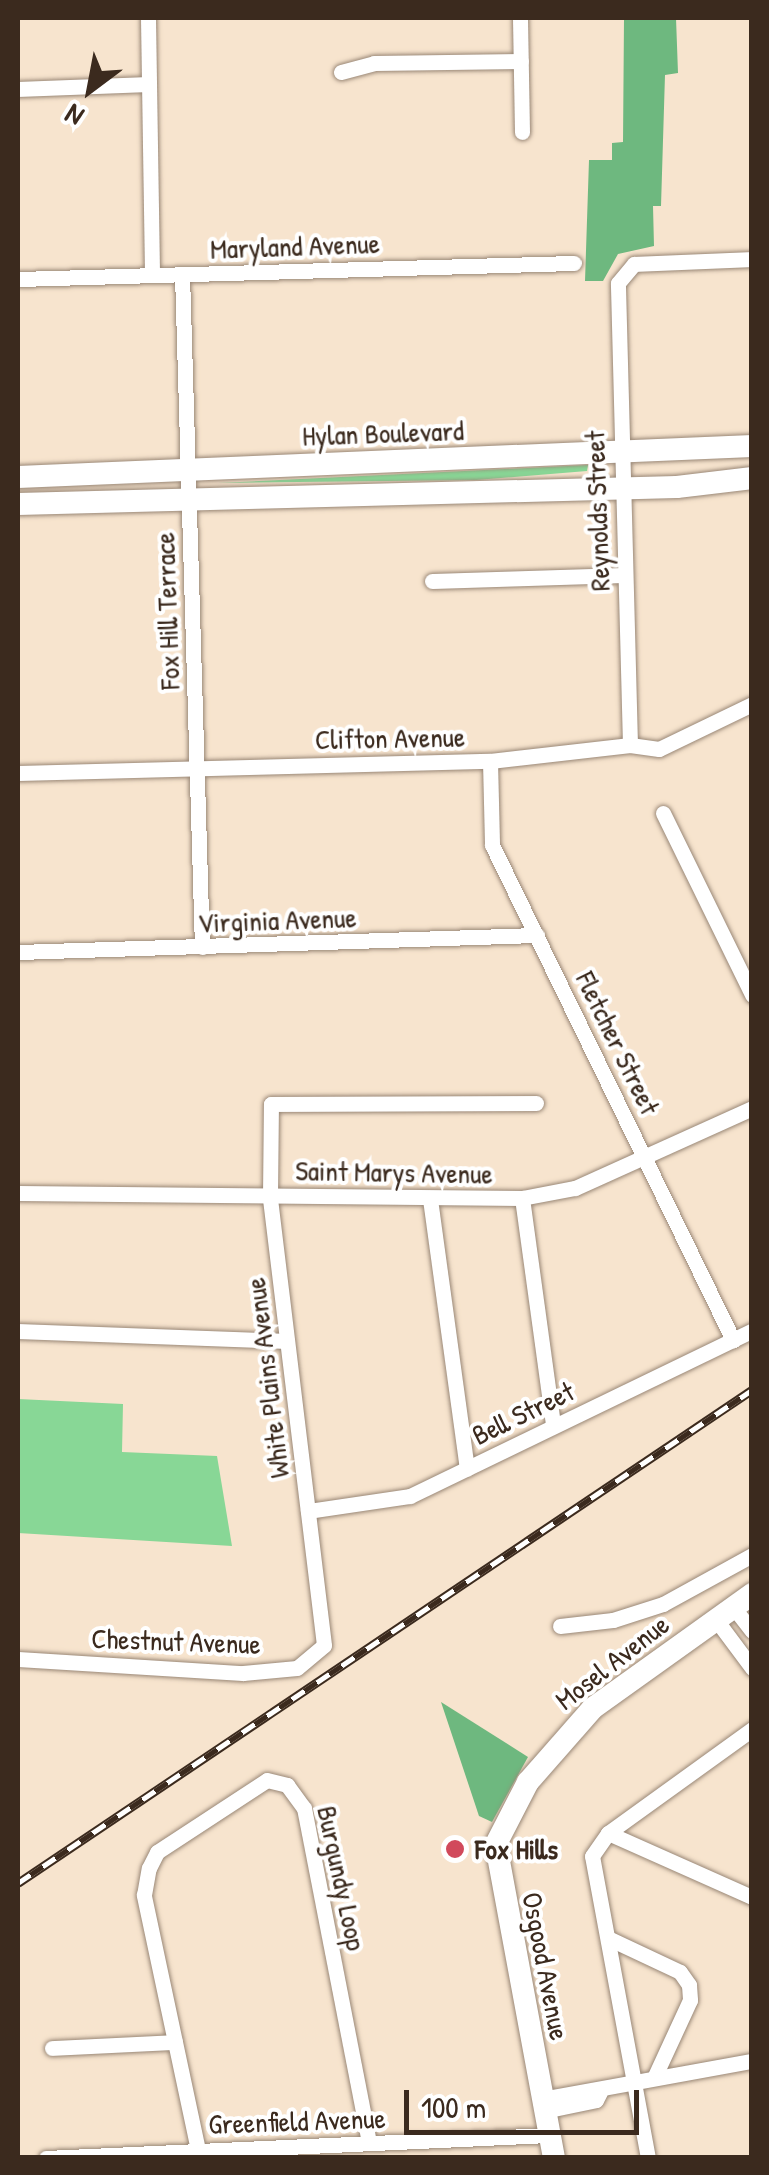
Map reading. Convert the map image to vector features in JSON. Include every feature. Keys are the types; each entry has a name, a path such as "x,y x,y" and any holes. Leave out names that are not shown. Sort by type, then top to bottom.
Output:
{"main road":[{"name":"Hylan Boulevard","path":"18,477 752,446"},
{"path":"18,504 620,486 752,478"},
{"name":"Mosel Avenue","path":"496,1844 528,1782 581,1720 734,1608"},
{"name":"Osgood Avenue","path":"496,1844 552,2146"}],"street":[{"path":"148,18 147,154 152,274"},
{"path":"520,18 522,132"},
{"path":"340,72 374,63 521,61"},
{"path":"18,89 148,84"},
{"name":"Reynolds Street","path":"630,744 620,486 620,276 634,264 752,259"},
{"name":"Maryland Avenue","path":"18,279 574,263"},
{"name":"Fox Hill Terrace","path":"182,274 202,947"},
{"path":"432,582 624,576"},
{"name":"Clifton Avenue","path":"18,773 490,761 630,744 659,749 752,704"},
{"name":"Fletcher Street","path":"490,761 492,844 733,1340"},
{"path":"663,813 752,996"},
{"name":"Virginia Avenue","path":"18,952 537,936"},
{"name":"White Plains Avenue","path":"324,1645 270,1196 271,1104 536,1102"},
{"name":"Saint Marys Avenue","path":"18,1193 522,1198 575,1188 752,1108"},
{"path":"522,1198 553,1425"},
{"path":"430,1199 467,1468"},
{"name":"Bell Street","path":"308,1510 410,1496 752,1331"},
{"path":"18,1332 287,1342"},
{"path":"560,1626 613,1620 664,1604 752,1555"},
{"path":"734,1608 752,1631"},
{"path":"734,1608 752,1668"},
{"name":"Chestnut Avenue","path":"18,1658 244,1672 296,1668 324,1645"},
{"path":"648,2158 646,2080 592,1856 608,1833 752,1729"},
{"name":"Burgundy Loop","path":"198,2150 144,1894 148,1868 157,1852 252,1785 287,1785 304,1808 369,2142"},
{"path":"608,1833 752,1897"},
{"path":"610,1940 680,1972 689,1984 690,2000 646,2080"},
{"path":"52,2048 175,2042"},
{"path":"543,2105 596,2100 600,2092 646,2080 752,2060"},
{"name":"Greenfield Avenue","path":"46,2158 369,2142 552,2146"}],"green space":[{"path":"624,18 676,18 678,73 665,75 661,206 653,206 654,246 618,254 603,281 585,281 589,160 612,160 612,143 623,142"},
{"path":"588,465 587,471 476,480 218,483"},
{"path":"18,1399 123,1404 122,1452 217,1456 232,1546 18,1533"},
{"path":"441,1702 528,1757 492,1822 479,1816"}],"railway":[{"path":"18,1883 752,1390"}],"place":[{"name":"Fox Hills","path":"455,1849"}]}
